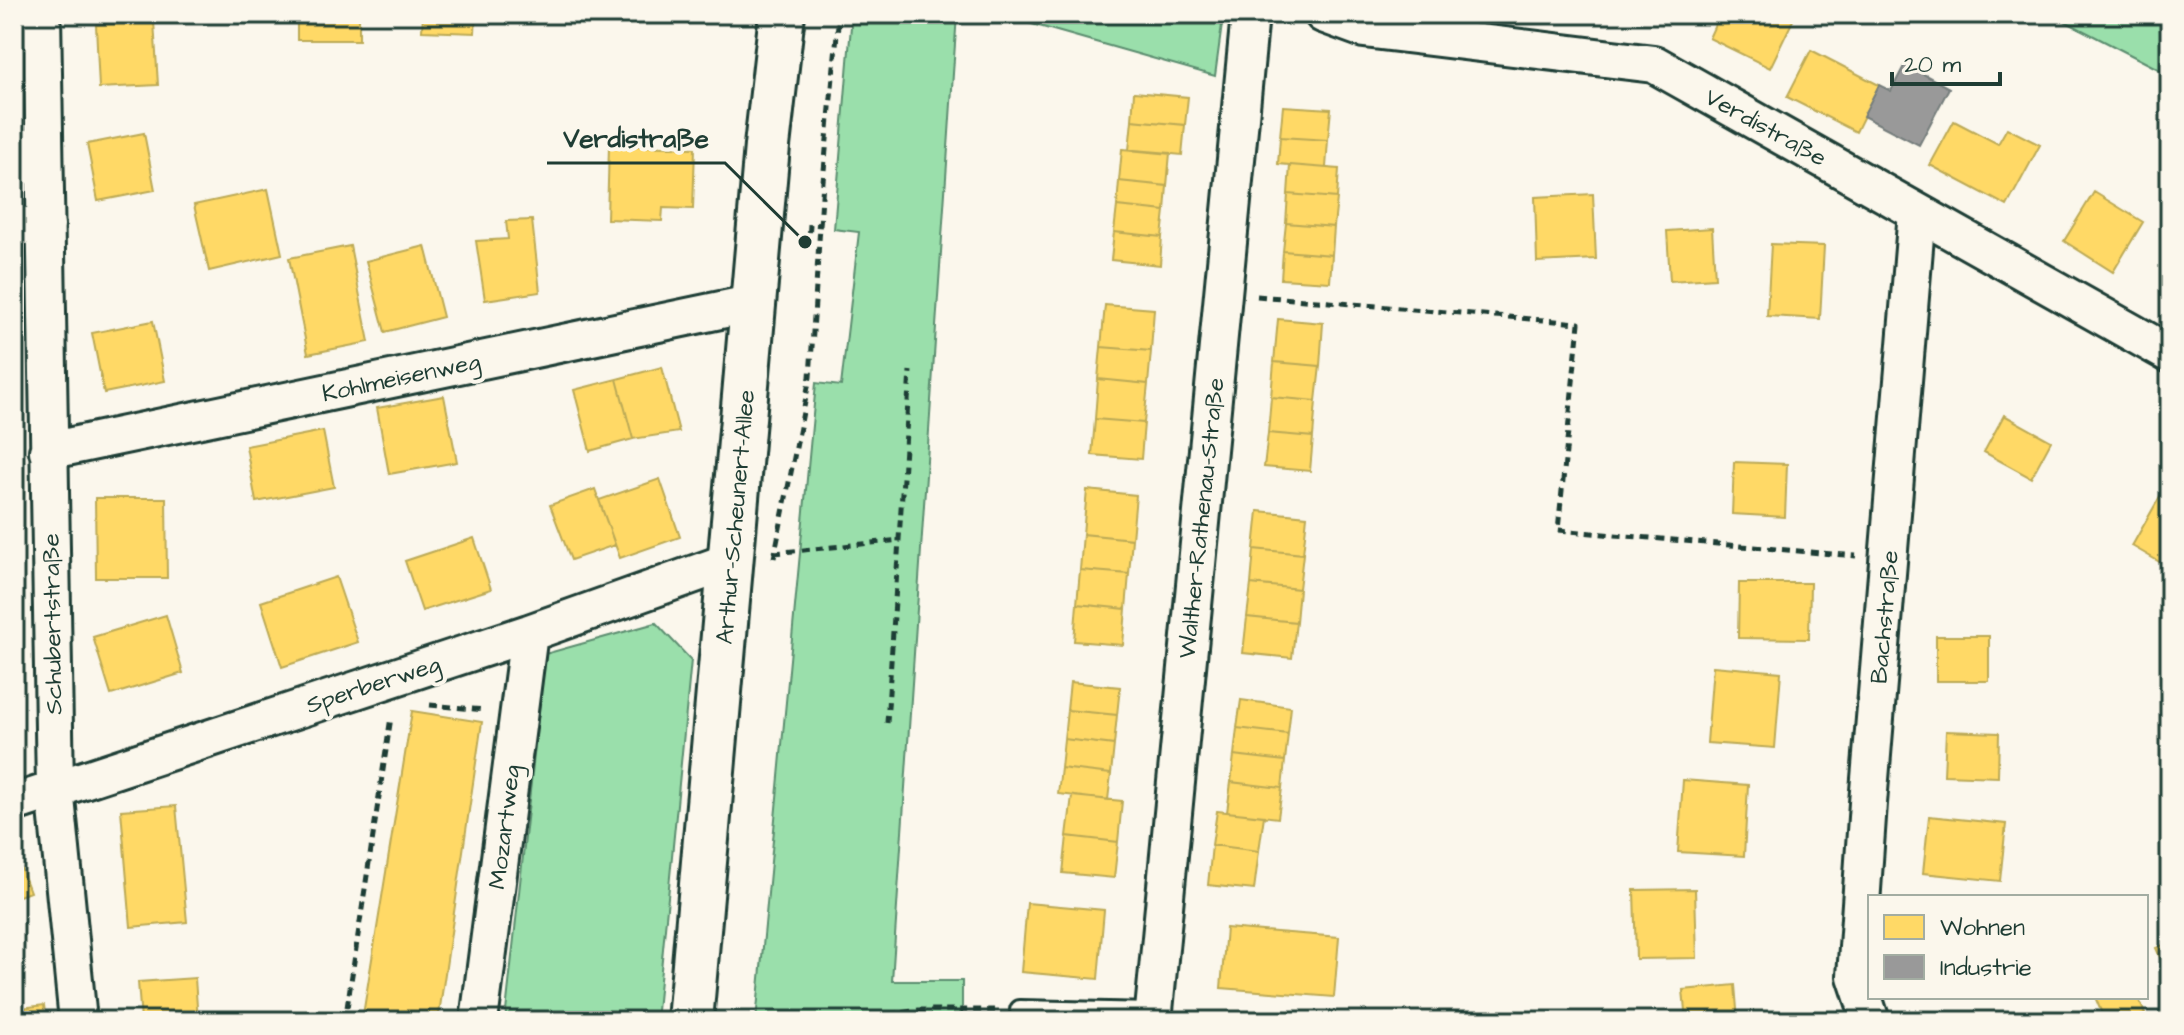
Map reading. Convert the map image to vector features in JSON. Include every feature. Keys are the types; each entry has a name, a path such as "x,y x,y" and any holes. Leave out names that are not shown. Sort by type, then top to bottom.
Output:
{"main road":[{"name":"Arthur-Scheunert-Allee","path":"690,1021 768,131 782,14"}],"street":[{"name":"Schubertstraße","path":"42,14 30,226 48,451 55,788 78,1021"},
{"name":"Walther-Rathenau-Straße","path":"1152,1017 1250,14"},
{"name":"Verdistraße","path":"1323,14 1364,29 1654,64 2170,354"},
{"name":"Bachstraße","path":"1871,1021 1856,976 1917,212"},
{"name":"Kohlmeisenweg","path":"48,451 754,303"},
{"name":"Sperberweg","path":"14,803 529,633 731,561"},
{"name":"Mozartweg","path":"479,1021 529,633"}],"lane":[{"path":"1020,1010 1152,1017"}],"path":[{"path":"773,568 810,377 839,14"},
{"path":"805,242 809,242 810,224 822,225"},
{"path":"1224,293 1579,323 1558,530 1889,558"},
{"path":"887,723 910,371"},
{"path":"731,561 775,553 901,540"},
{"path":"424,704 518,714"},
{"path":"345,1021 391,716"},
{"path":"848,1021 919,1010 1020,1010"}],"green space":[{"path":"852,14 957,14 892,981 962,981 962,1021 756,1021 816,383 841,386 859,232 834,229"},
{"path":"997,14 1217,14 1223,17 1215,76"},
{"path":"2051,14 2170,14 2170,75"},
{"path":"656,623 691,660 656,1021 505,1021 545,654"}],"building: Wohnen":[{"path":"297,14 359,14 359,40 297,40"},
{"path":"423,14 476,14 475,33 422,31"},
{"path":"1413,14 1450,14 1447,24"},
{"path":"1720,14 1796,14 1770,68 1709,38"},
{"path":"154,21 158,85 99,88 96,25"},
{"path":"1811,50 1879,85 1856,132 1787,97"},
{"path":"1134,92 1188,97 1185,125 1132,120"},
{"path":"1283,106 1331,109 1328,140 1280,137"},
{"path":"1132,120 1185,125 1182,155 1129,150"},
{"path":"1954,121 1998,144 2007,128 2040,145 2007,206 1930,165"},
{"path":"144,133 155,190 98,201 87,144"},
{"path":"1280,137 1328,140 1326,168 1278,164"},
{"path":"609,145 695,148 693,209 663,208 662,221 607,219"},
{"path":"1122,149 1170,153 1167,186 1119,181"},
{"path":"1290,165 1339,169 1337,198 1288,194"},
{"path":"1119,181 1167,186 1165,211 1117,206"},
{"path":"268,189 282,254 209,271 194,205"},
{"path":"2094,192 2143,222 2113,272 2064,241"},
{"path":"1288,194 1337,198 1334,227 1286,223"},
{"path":"1593,194 1596,259 1537,262 1535,197"},
{"path":"1117,206 1165,211 1162,237 1114,232"},
{"path":"532,220 540,292 485,300 476,241 508,239 506,221"},
{"path":"1286,223 1334,227 1332,255 1283,251"},
{"path":"1712,228 1715,278 1670,281 1667,231"},
{"path":"1114,232 1162,237 1160,265 1111,260"},
{"path":"1771,244 1824,246 1820,319 1767,316"},
{"path":"350,246 369,342 308,354 289,258"},
{"path":"425,246 443,317 385,332 366,261"},
{"path":"1283,251 1332,255 1330,282 1281,279"},
{"path":"1105,305 1154,309 1151,351 1101,347"},
{"path":"1278,319 1323,323 1320,366 1274,362"},
{"path":"153,321 165,381 104,393 92,333"},
{"path":"1101,347 1151,351 1148,384 1098,379"},
{"path":"1274,362 1320,366 1316,401 1271,397"},
{"path":"662,367 679,432 633,439 617,379"},
{"path":"617,379 633,439 590,451 574,390"},
{"path":"1098,379 1148,384 1144,423 1095,419"},
{"path":"444,396 457,462 389,474 377,408"},
{"path":"1271,397 1316,401 1313,437 1268,433"},
{"path":"2004,415 2051,441 2031,478 1984,452"},
{"path":"1095,419 1144,423 1141,459 1092,455"},
{"path":"323,431 334,487 256,502 246,446"},
{"path":"1268,433 1313,437 1310,471 1264,467"},
{"path":"1734,462 1787,464 1785,517 1732,514"},
{"path":"660,479 680,537 620,558 599,500"},
{"path":"595,489 615,545 571,560 550,505"},
{"path":"1087,490 1136,495 1132,539 1083,534"},
{"path":"2163,491 2170,495 2170,568 2132,546"},
{"path":"95,498 166,498 167,578 96,578"},
{"path":"1258,511 1307,516 1303,554 1254,549"},
{"path":"1083,534 1132,539 1129,574 1080,570"},
{"path":"474,538 491,589 422,611 405,561"},
{"path":"1254,549 1303,554 1299,589 1251,584"},
{"path":"1080,570 1129,574 1126,609 1077,604"},
{"path":"336,577 358,642 282,667 261,602"},
{"path":"1739,583 1810,583 1809,639 1738,638"},
{"path":"1251,584 1299,589 1296,622 1247,617"},
{"path":"1077,604 1126,609 1123,645 1074,641"},
{"path":"166,615 183,673 111,695 93,637"},
{"path":"1247,617 1296,622 1292,658 1243,653"},
{"path":"1936,636 1989,636 1989,681 1936,681"},
{"path":"1713,666 1781,672 1775,748 1707,743"},
{"path":"1070,682 1120,687 1117,715 1067,710"},
{"path":"1241,700 1291,707 1288,734 1237,728"},
{"path":"1067,710 1117,715 1114,745 1064,739"},
{"path":"412,711 482,722 438,1021 362,1021"},
{"path":"1237,728 1288,734 1285,761 1234,755"},
{"path":"1946,731 1999,733 1998,777 1944,775"},
{"path":"1064,739 1114,745 1111,774 1061,768"},
{"path":"1234,755 1285,761 1282,788 1231,782"},
{"path":"1061,768 1111,774 1108,800 1058,794"},
{"path":"1683,780 1748,785 1744,856 1678,852"},
{"path":"1231,782 1282,788 1278,818 1227,812"},
{"path":"1072,796 1122,801 1118,842 1067,836"},
{"path":"176,806 187,922 131,927 121,810"},
{"path":"1217,811 1264,816 1259,851 1212,845"},
{"path":"1929,816 2006,824 2000,881 1923,873"},
{"path":"1067,836 1118,842 1114,878 1063,873"},
{"path":"1212,845 1259,851 1254,890 1208,885"},
{"path":"14,849 30,892 14,898"},
{"path":"1695,889 1697,958 1636,959 1634,890"},
{"path":"1027,903 1104,910 1098,979 1021,972"},
{"path":"1226,928 1339,937 1334,997 1221,988"},
{"path":"2170,942 2170,980 2156,948"},
{"path":"195,978 198,1021 141,1021 138,982"},
{"path":"1735,985 1738,1021 1686,1021 1683,990"},
{"path":"2096,999 2139,999 2145,1014 2127,1021 2105,1021"},
{"path":"44,1005 46,1021 14,1021 14,1009"}],"building: Industrie":[{"path":"1905,64 1949,88 1919,145 1863,116 1879,85 1891,91"}],"place":[{"name":"Verdistraße","path":"805,242"}]}
